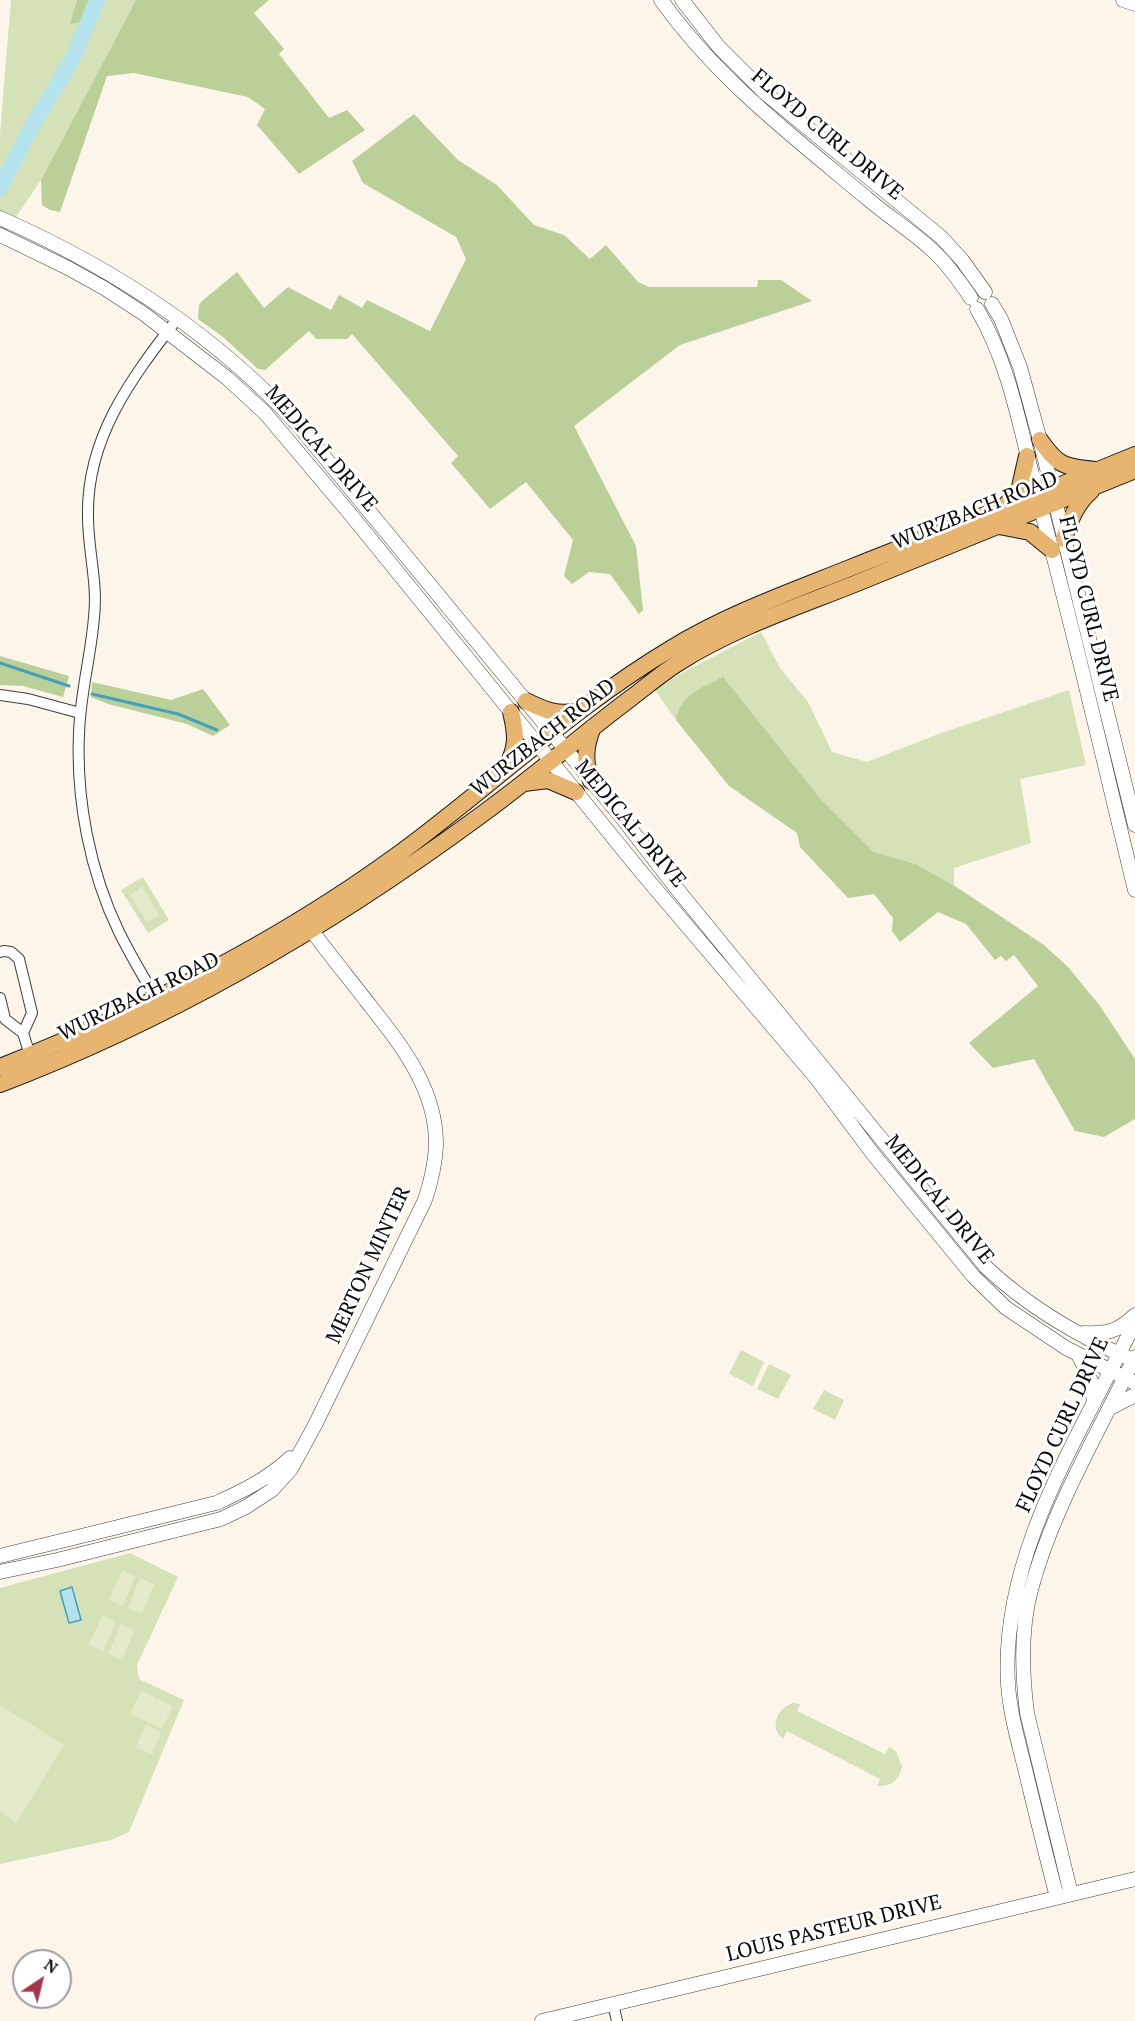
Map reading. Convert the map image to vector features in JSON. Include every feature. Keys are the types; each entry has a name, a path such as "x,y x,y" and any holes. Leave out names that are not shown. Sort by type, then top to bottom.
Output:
{"main road":[{"path":"998,526 1030,532 1058,544 1073,514 1096,478 1060,463 1053,458 1040,440"},
{"name":"WURZBACH ROAD","path":"0,1084 64,1059 160,1006 202,976 372,891 476,819 677,663 772,616 998,526 1046,499 1096,478 1135,455"},
{"path":"1004,507 1019,490 1028,456"},
{"name":"WURZBACH ROAD","path":"1096,478 1135,471"},
{"name":"WURZBACH ROAD","path":"306,924 505,772 582,710 650,662 706,628 777,597 1004,507 1046,499"},
{"path":"526,701 552,713 582,710"},
{"path":"505,772 515,750 516,742 516,731 511,712"},
{"path":"591,781 586,767 586,749 594,726"},
{"path":"524,783 548,780 576,792"},
{"name":"WURZBACH ROAD","path":"0,1067 101,1025 160,1006"}],"street":[{"name":"FLOYD CURL DRIVE","path":"661,0 679,24 753,103 931,249 950,268 987,326 1006,372 1028,456 1046,499 1135,825"},
{"name":"FLOYD CURL DRIVE","path":"682,0 718,46 764,92 940,237 962,260 1000,319 1020,367 1040,440 1046,499"},
{"path":"1123,0 1135,4"},
{"path":"809,150 819,138"},
{"name":"MEDICAL DRIVE","path":"0,218 112,274 153,301 238,366 276,402 298,425 526,701 986,1267 1018,1295 1119,1354 1134,1359"},
{"name":"MEDICAL DRIVE","path":"0,235 104,288 227,378 265,413 537,746 817,1079 974,1277 1006,1308 1078,1354 1130,1381"},
{"path":"950,268 962,260"},
{"path":"160,1006 119,931 104,896 93,861 83,812 79,768 80,713 94,616 94,578 88,517 93,468 111,416 124,392 177,319"},
{"name":"FLOYD CURL DRIVE","path":"1058,544 1135,890"},
{"path":"0,695 28,699 80,713"},
{"name":"MERTON MINTER","path":"0,1572 221,1520 272,1490 291,1469 425,1200 433,1173 436,1144 429,1104 422,1082 406,1052 306,924"},
{"path":"0,952 10,952 18,959 32,1013 22,1034"},
{"path":"0,998 5,1019 22,1034 30,1055"},
{"path":"908,1196 920,1186"},
{"path":"1081,1333 1110,1332 1125,1325 1135,1315"},
{"name":"FLOYD CURL DRIVE","path":"1057,1897 1012,1716 1008,1684 1009,1637 1016,1588 1024,1561 1068,1452 1135,1322"},
{"path":"1078,1354 1091,1381 1094,1403"},
{"name":"FLOYD CURL DRIVE","path":"1071,1894 1027,1713 1023,1683 1023,1653 1030,1592 1062,1508 1108,1409 1130,1381 1134,1359"},
{"path":"1108,1409 1135,1395"},
{"name":"MERTON MINTER","path":"0,1556 216,1503 245,1490 278,1470 303,1446"},
{"name":"LOUIS PASTEUR DRIVE","path":"542,2021 1135,1879"},
{"path":"613,2004 617,2021"}],"green space":[{"path":"11,0 77,0 71,24 85,22 101,0 136,0 41,180 0,241 0,134"},
{"path":"77,0 101,0 85,22 70,24"},
{"path":"136,0 269,0 254,13 284,49 279,54 329,118 347,110 365,130 299,174 257,125 265,109 248,97 134,73 107,76 60,212 50,210 42,205 41,180"},
{"path":"414,114 458,160 497,185 534,225 564,235 590,259 606,245 638,282 649,287 757,287 758,280 781,280 812,301 680,345 574,426 636,546 643,610 639,614 610,574 589,572 572,584 564,576 573,540 526,482 490,509 451,463 458,456 352,334 347,339 316,339 309,331 265,370 258,369 223,337 198,319 199,305 202,301 237,272 264,308 288,287 331,310 339,295 362,308 367,300 430,331 466,259 456,237 363,183 352,161"},
{"path":"761,632 780,668 808,702 832,752 867,762 941,733 1069,690 1086,765 1020,779 1031,843 954,868 954,886 916,864 874,852 818,796 678,712 676,720 655,690 680,674"},
{"path":"0,656 69,676 63,697 23,686 0,685"},
{"path":"723,677 818,796 874,852 916,864 958,888 1044,945 1068,967 1100,1006 1135,1059 1135,1119 1104,1137 1075,1131 1034,1059 993,1068 969,1043 1038,986 1014,955 1006,961 1001,956 995,960 966,924 938,912 900,942 892,931 893,918 874,894 848,898 800,847 797,833 729,786 676,720 682,704 688,698"},
{"path":"92,682 171,700 203,689 230,725 213,736 187,724 108,704 91,697"},
{"path":"143,877 169,920 148,933 121,890"},
{"path":"142,887 159,915 147,922 130,895"},
{"path":"741,1350 764,1362 753,1386 729,1374"},
{"path":"769,1364 791,1375 778,1399 757,1389"},
{"path":"824,1390 844,1400 835,1420 813,1409"},
{"path":"130,1553 178,1577 137,1665 139,1679 184,1700 129,1832 111,1840 0,1864 0,1588"},
{"path":"122,1570 135,1576 123,1606 109,1600"},
{"path":"140,1578 154,1584 142,1614 128,1608"},
{"path":"102,1616 116,1622 103,1651 89,1645"},
{"path":"121,1624 134,1630 122,1660 108,1654"},
{"path":"141,1691 156,1698 153,1707 157,1699 173,1706 162,1729 130,1714"},
{"path":"793,1703 800,1704 797,1711 885,1754 889,1747 896,1751 902,1767 897,1779 891,1784 877,1786 880,1779 787,1731 783,1739 776,1729 777,1718 783,1709"},
{"path":"0,1705 64,1745 16,1824 0,1810"},
{"path":"146,1724 161,1732 152,1754 136,1747"}],"water":[{"path":"72,1587 81,1620 69,1623 60,1591"}],"waterway":[{"path":"0,188 33,124 73,58 97,0"},
{"path":"0,663 69,686"},
{"path":"92,694 178,714 217,730"}]}
